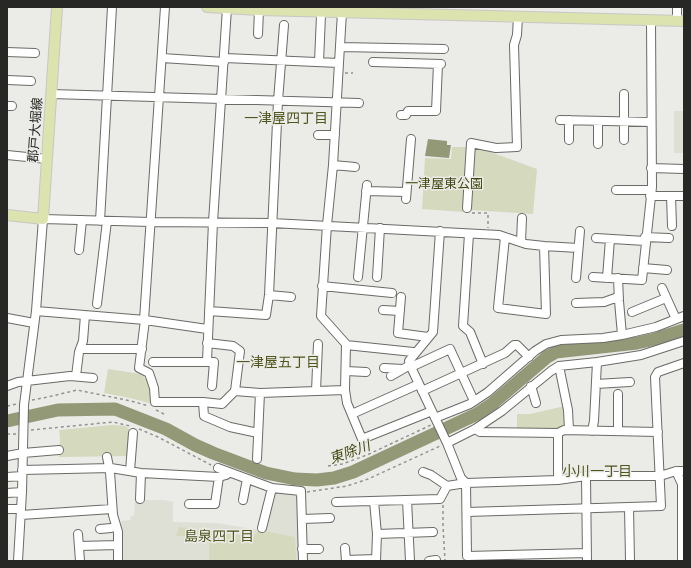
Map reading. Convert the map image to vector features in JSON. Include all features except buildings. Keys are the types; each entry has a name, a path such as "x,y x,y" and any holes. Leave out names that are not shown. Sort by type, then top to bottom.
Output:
{"main road":[{"name":"郡戸大堀線","path":"43,219 57,7"},
{"path":"208,7 259,10 322,9 342,12 435,10 518,16 567,12 651,20 680,21"},
{"path":"7,215 43,219"}],"street":[{"path":"97,304 104,221 107,96 112,7"},
{"path":"165,7 145,320 139,368 149,374 154,388 155,402 204,402 222,404 235,391 240,351 232,346 207,343"},
{"path":"677,7 680,21"},
{"path":"207,361 207,329 213,222 225,60 227,8"},
{"path":"319,62 322,9"},
{"path":"258,34 259,10"},
{"path":"342,12 333,165 326,225 321,316 346,344 345,390 347,403 362,439 435,418 474,401 488,392 535,351 546,344 561,340 603,338 622,335 656,327 684,316"},
{"path":"467,208 471,143 496,148 517,147 514,45 517,35 518,16"},
{"path":"593,277 642,280 645,239 651,193 651,20"},
{"path":"209,311 266,315 269,295 278,101 284,25"},
{"path":"340,47 444,49"},
{"path":"381,48 377,62 440,64 436,111 408,111 406,115 401,115"},
{"path":"417,49 417,63"},
{"path":"7,52 35,53"},
{"path":"162,58 282,60 339,63"},
{"path":"7,80 31,81"},
{"path":"51,94 359,103"},
{"path":"624,94 624,140"},
{"path":"560,120 651,122"},
{"path":"569,120 569,140"},
{"path":"598,121 598,144"},
{"path":"318,135 335,135"},
{"path":"358,277 356,264 363,227 366,188 406,196 411,139"},
{"path":"7,155 47,159"},
{"path":"333,165 355,167"},
{"path":"651,168 684,169"},
{"path":"616,190 684,196"},
{"path":"671,196 672,226"},
{"path":"521,242 522,218"},
{"path":"18,561 22,492 24,403 36,311 43,219 272,223 440,231 499,235 521,242 544,246 578,248"},
{"path":"79,250 82,220"},
{"path":"377,277 380,228"},
{"path":"440,231 433,332 409,361 408,367 421,388 435,418 444,444 461,478 466,483 467,556 587,557 586,476"},
{"path":"576,278 580,231"},
{"path":"470,234 463,326 470,332 483,364"},
{"path":"505,237 498,308 546,314 544,246"},
{"path":"596,238 670,238"},
{"path":"607,278 610,239"},
{"path":"643,268 667,270"},
{"path":"618,278 618,297 622,335"},
{"path":"322,286 392,293"},
{"path":"662,288 676,320"},
{"path":"269,295 291,297"},
{"path":"401,297 398,333 428,337"},
{"path":"576,302 604,302 618,297"},
{"path":"632,312 666,298"},
{"path":"383,310 400,311"},
{"path":"36,311 145,320 207,329"},
{"path":"76,376 80,349 83,341 85,315"},
{"path":"7,318 34,323"},
{"path":"444,444 475,429 502,411 531,386 559,366 641,355 684,341"},
{"path":"316,391 318,344"},
{"path":"346,345 413,352"},
{"path":"352,414 462,374 505,353 514,345 517,345 529,357"},
{"path":"80,349 142,349"},
{"path":"391,376 450,349 474,401"},
{"path":"153,362 214,362 212,386"},
{"path":"592,431 594,421 597,362"},
{"path":"467,512 661,506 655,377 658,372 684,363"},
{"path":"559,366 568,410 569,430"},
{"path":"384,368 408,367"},
{"path":"346,371 366,372"},
{"path":"7,386 18,382 76,376 93,378"},
{"path":"596,384 630,382"},
{"path":"531,386 536,403"},
{"path":"235,391 260,393 345,390"},
{"path":"257,459 260,393"},
{"path":"618,394 618,431"},
{"path":"204,402 204,416 230,427 258,433"},
{"path":"475,429 480,432 558,433 564,430 569,430 658,432"},
{"path":"130,471 133,433"},
{"path":"558,433 558,480"},
{"path":"7,456 59,450"},
{"path":"107,457 110,472 112,510 118,532 118,561"},
{"path":"7,477 22,473 108,468 141,473 219,477 229,473"},
{"path":"218,468 272,488 301,491 303,561"},
{"path":"340,504 357,506 374,501 407,500 433,502 440,499 445,489 466,483 558,480 586,476 660,476 680,471 682,484 682,561"},
{"path":"423,472 431,475 445,489"},
{"path":"140,500 141,473"},
{"path":"189,504 215,504 216,495 218,492 219,477"},
{"path":"242,500 247,479"},
{"path":"262,528 272,488"},
{"path":"7,493 22,492"},
{"path":"407,500 410,561"},
{"path":"345,548 346,560 376,560 377,534 374,501"},
{"path":"629,507 630,561"},
{"path":"7,510 21,512 112,510"},
{"path":"302,519 330,518"},
{"path":"100,529 111,528 116,525"},
{"path":"377,534 433,532"},
{"path":"78,534 80,561"},
{"path":"79,546 118,544"},
{"path":"302,549 319,549"}],"path":[{"path":"467,208 466,212 488,213 487,235"},
{"path":"7,406 48,398 77,390 132,401 151,407 166,415"},
{"path":"328,466 342,464 367,455 435,418"},
{"path":"301,491 323,490 347,486 368,479 444,444"},
{"path":"445,489 443,526 445,561"}],"shaded area":[{"path":"674,111 684,111 684,153 674,153"},
{"path":"428,139 447,141 447,145 451,145 449,158 425,156"},
{"path":"276,493 295,493 298,496 300,561 121,561 121,521 130,520 131,516 134,516 135,500 163,500 173,502 173,522 216,523 259,530 273,495"}],"green space":[{"name":"一津屋東公園","path":"452,147 467,147 464,212 422,209 425,158 451,159"},
{"path":"474,149 485,150 537,169 533,214 471,210"},
{"path":"108,369 141,374 148,381 152,389 153,404 104,393"},
{"path":"565,406 566,427 550,431 517,429 517,414 530,414"},
{"path":"112,425 126,426 132,432 130,456 59,457 59,430"},
{"path":"179,527 253,537 259,530 295,537 296,561 209,561 209,537 176,536"}],"waterway":[{"name":"東除川","path":"7,421 58,410 115,409 166,429 213,453 266,473 295,479 317,480 334,478 353,472 477,414 492,404 547,357 556,352 637,343 684,330"}],"district":[{"name":"一津屋四丁目","path":"286,119"},
{"name":"一津屋五丁目","path":"278,363"},
{"name":"小川一丁目","path":"597,472"},
{"name":"島泉四丁目","path":"219,537"}]}
